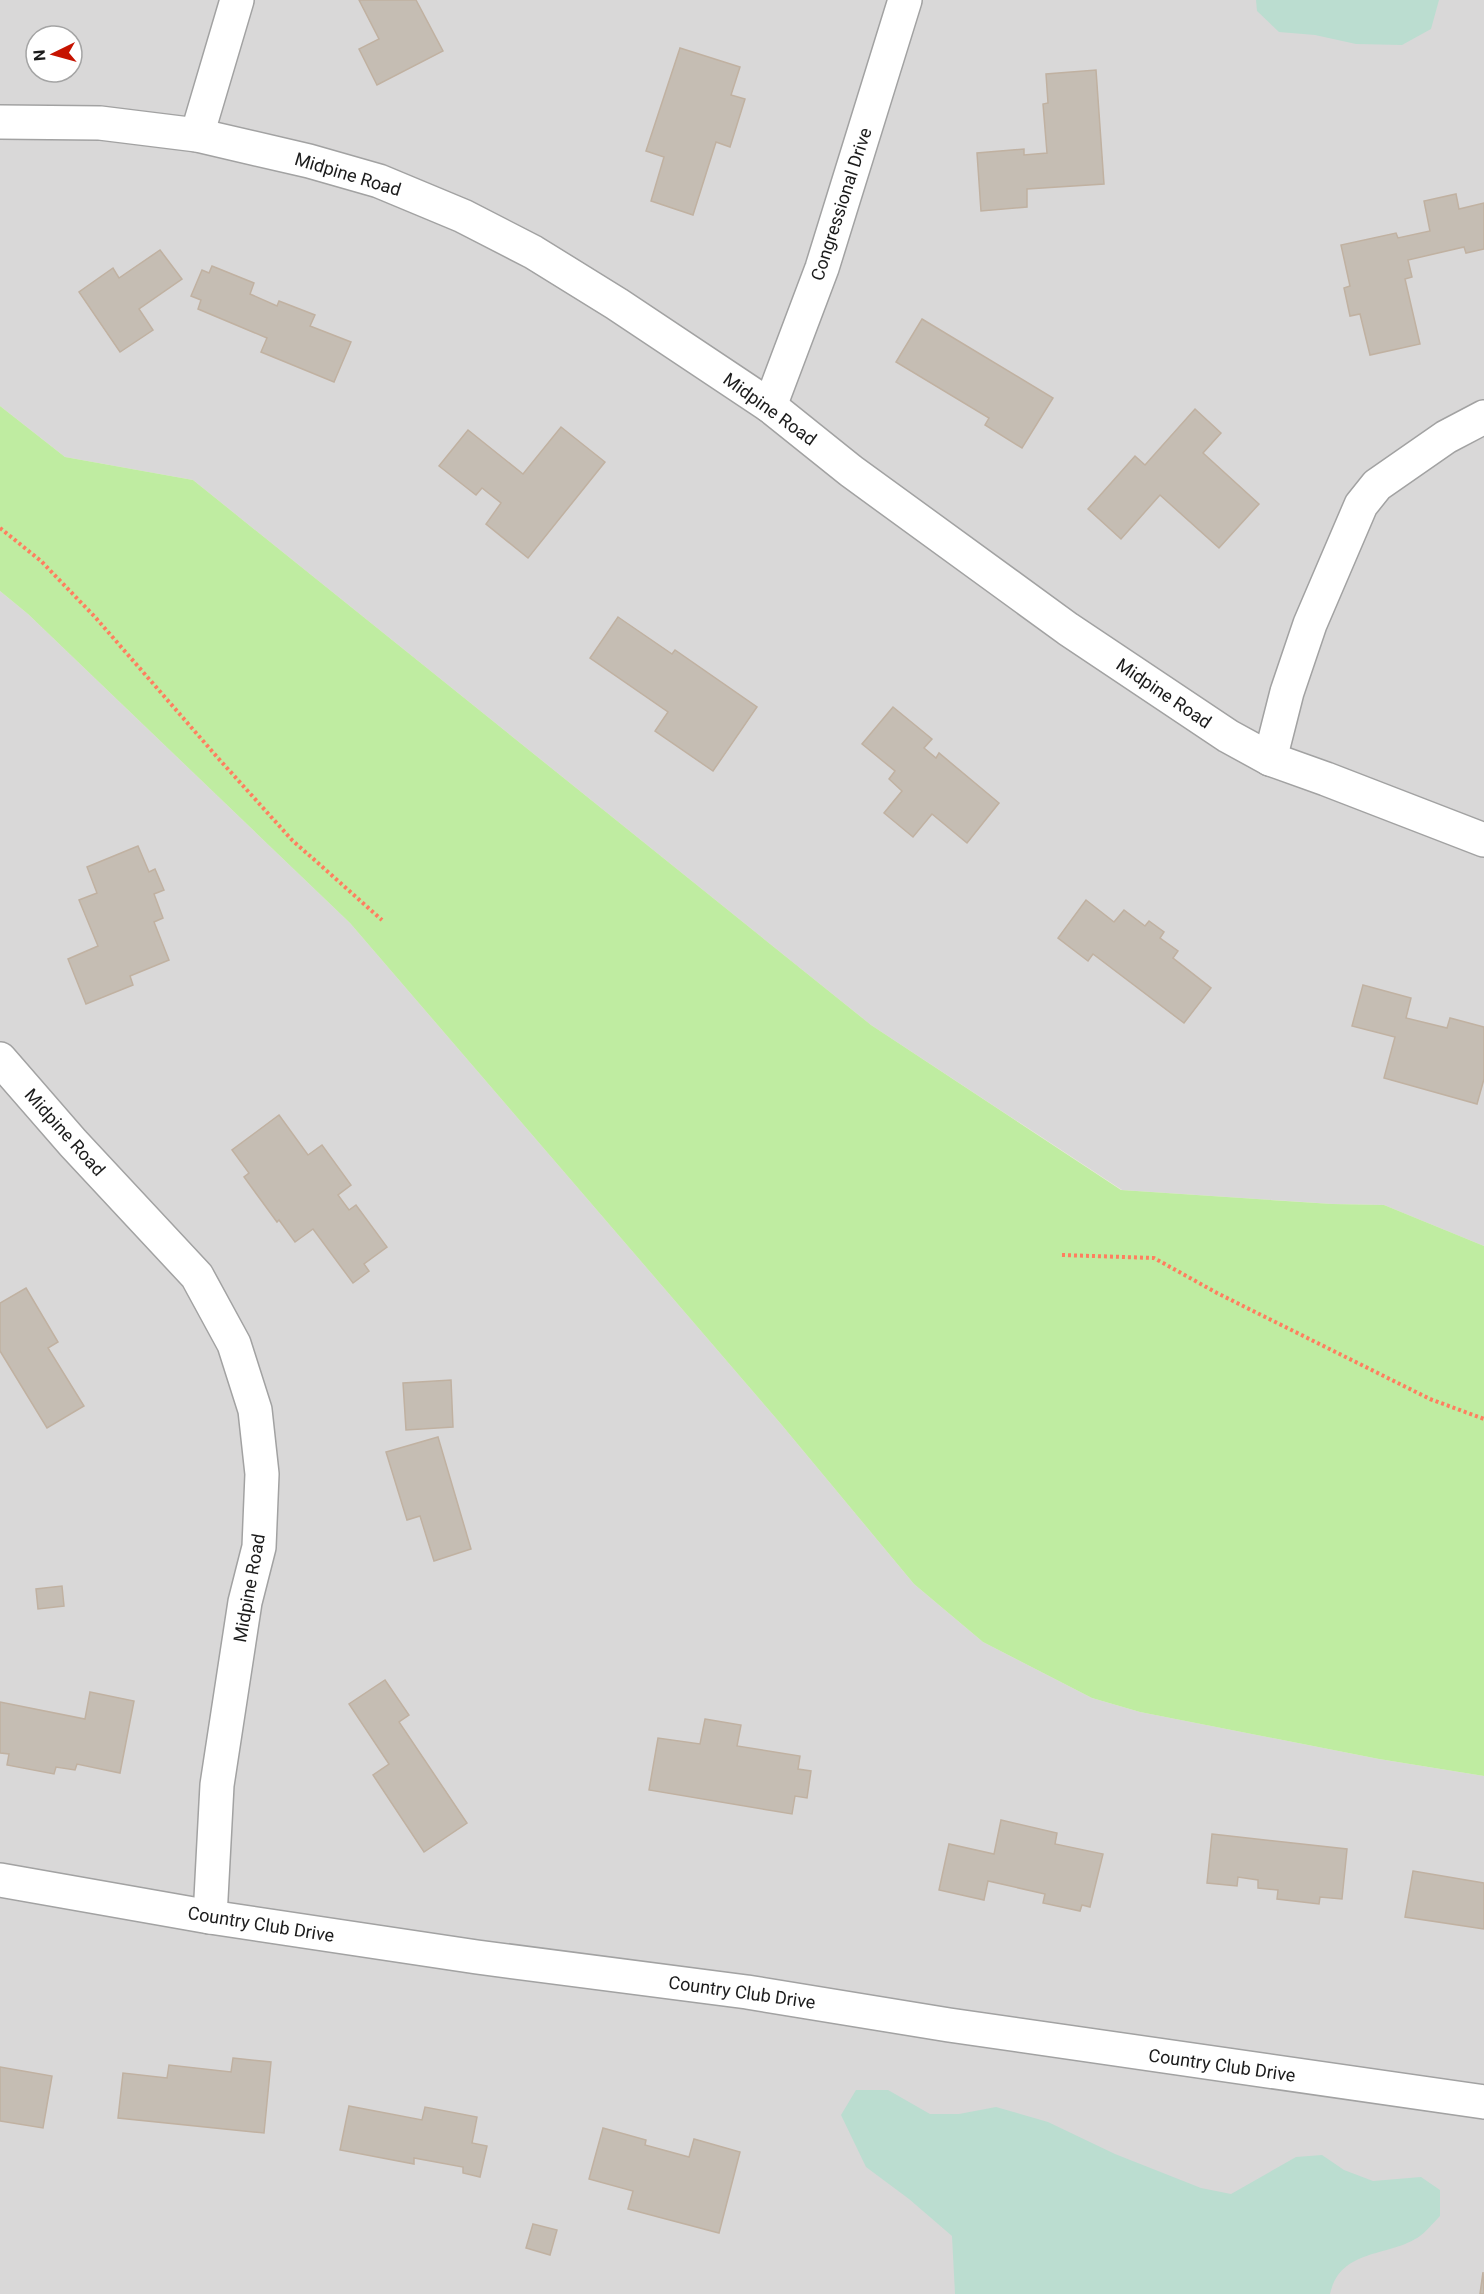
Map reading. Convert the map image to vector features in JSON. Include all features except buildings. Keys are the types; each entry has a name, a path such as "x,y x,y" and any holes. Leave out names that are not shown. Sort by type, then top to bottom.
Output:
{"street":[{"path":"196,135 237,0"},
{"name":"Congressional Drive","path":"770,406 822,268 905,0"},
{"name":"Midpine Road","path":"0,122 100,123 196,135 309,161 379,181 463,216 552,264 770,406 851,471 1068,629 1228,736 1270,759 1484,840"},
{"path":"1270,759 1287,692 1310,624 1361,505 1377,485 1446,437 1484,417"},
{"name":"Midpine Road","path":"0,1059 73,1143 197,1276 234,1344 255,1410 262,1474 259,1547 245,1602 217,1785 210,1917"},
{"name":"Country Club Drive","path":"0,1880 210,1917 477,1957 747,1992 949,2025 1484,2102"}],"path":[{"path":"0,528 41,561 95,616 292,840 382,920"},
{"path":"1062,1255 1154,1258 1217,1293 1430,1399 1484,1419"}],"shaded area":[{"path":"0,0 1484,0 1484,1246 1384,1205 1332,1204 1122,1190 871,1025 193,480 65,457 0,406"},
{"path":"0,591 28,614 350,923 781,1424 914,1584 983,1642 1092,1698 1140,1712 1379,1759 1484,1776 1484,2294 0,2294"}],"green space":[{"path":"1256,0 1439,0 1431,29 1402,45 1356,44 1315,35 1279,32 1257,11"},
{"path":"0,406 65,457 193,480 871,1025 1121,1190 1332,1204 1384,1205 1484,1246 1484,1776 1379,1759 1140,1712 1092,1698 983,1642 914,1584 781,1424 350,923 28,614 0,591"},
{"path":"856,2090 888,2090 930,2114 959,2114 996,2107 1048,2122 1115,2154 1201,2188 1231,2194 1296,2157 1322,2155 1344,2170 1373,2181 1421,2177 1440,2190 1440,2216 1423,2234 1408,2243 1355,2261 1344,2268 1336,2279 1330,2294 955,2294 952,2236 909,2199 866,2167 841,2115"}]}
